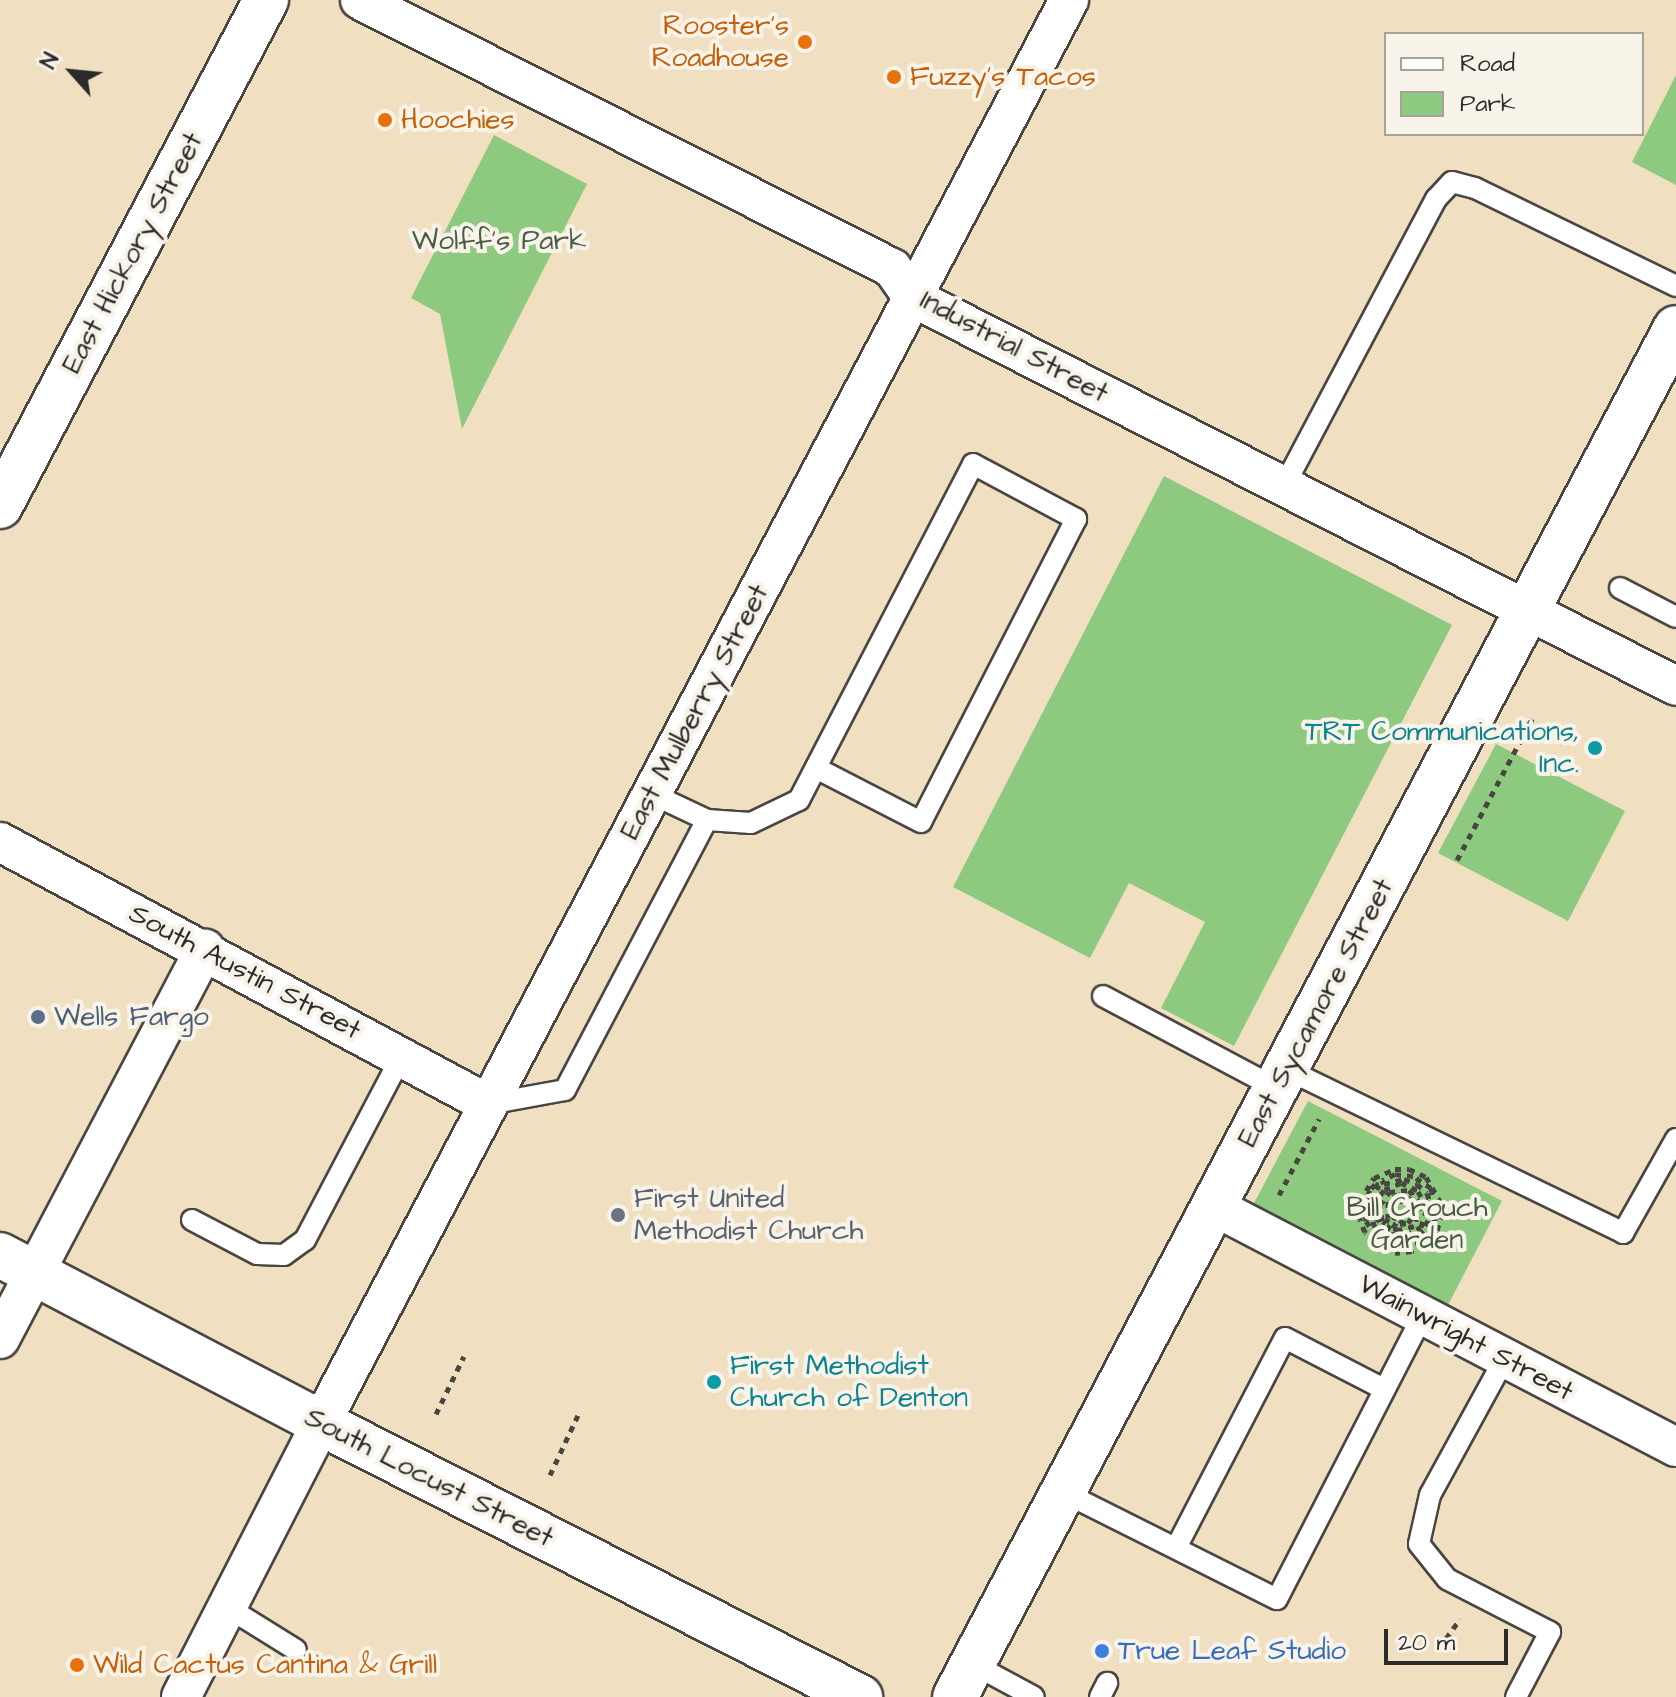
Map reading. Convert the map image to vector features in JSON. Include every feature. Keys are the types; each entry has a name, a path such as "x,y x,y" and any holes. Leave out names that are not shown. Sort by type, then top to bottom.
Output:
{"street":[{"name":"East Hickory Street","path":"0,506 266,0"},
{"name":"Industrial Street","path":"360,0 892,268 912,297 1676,686"},
{"name":"East Mulberry Street","path":"181,1697 321,1423 1069,0"},
{"name":"East Sycamore Street","path":"964,1680 1676,328"},
{"name":"South Austin Street","path":"0,842 205,949 488,1104"},
{"path":"0,1339 18,1265 205,949"},
{"name":"Wainwright Street","path":"1213,1206 1676,1447"},
{"name":"South Locust Street","path":"18,1265 860,1697"}],"lane":[{"path":"1284,486 1436,199 1452,182 1475,188 1676,286"},
{"path":"652,794 707,820 751,823 799,800 973,464 1076,519 921,822 816,768"},
{"path":"1620,588 1676,617"},
{"path":"488,1104 565,1090 707,820"},
{"path":"1103,996 1623,1233 1676,1139"},
{"path":"192,1220 257,1254 284,1255 305,1240 401,1057"},
{"path":"1063,1492 1177,1546 1277,1599 1423,1315"},
{"path":"1177,1546 1285,1338 1384,1389"},
{"path":"1505,1358 1430,1495 1419,1544 1447,1579 1550,1632 1516,1697"},
{"path":"227,1607 296,1650"},
{"path":"964,1680 1034,1697"}],"path":[{"path":"1457,860 1532,719"},
{"path":"1279,1196 1322,1113"},
{"path":"1371,1260 1384,1235 1375,1227 1370,1214 1371,1200 1379,1185 1375,1184 1364,1204 1366,1221 1377,1236 1375,1241 1365,1232 1360,1220 1360,1201 1369,1183 1381,1174 1409,1169 1426,1177 1442,1205 1436,1206 1431,1188 1413,1176 1395,1174 1382,1180 1384,1184 1404,1179 1417,1184 1427,1193 1432,1209 1424,1231 1413,1239 1394,1239 1391,1245 1419,1242 1432,1229 1437,1214 1442,1213 1437,1231 1424,1245 1402,1253 1384,1249 1391,1234 1406,1235 1417,1231 1425,1220 1427,1207 1417,1190 1401,1183 1384,1190 1376,1201 1376,1217 1387,1230 1395,1216 1392,1208 1397,1201 1406,1201 1409,1209 1400,1224 1408,1223 1415,1213 1415,1203 1398,1194 1388,1201 1388,1218 1386,1223 1382,1221 1380,1205 1389,1192 1409,1190 1421,1204 1414,1226 1399,1230 1393,1228 1403,1210"},
{"path":"436,1414 464,1356"},
{"path":"550,1475 578,1415"}],"green space":[{"path":"1676,75 1676,185 1632,162"},
{"name":"Wolff’s Park","path":"494,135 587,184 462,429 440,314 411,298"},
{"path":"1164,476 1452,625 1234,1046 1161,1008 1205,922 1129,883 1090,958 953,887"},
{"path":"1496,744 1625,811 1568,921 1438,853"},
{"name":"Bill Crouch Garden","path":"1308,1101 1502,1201 1447,1307 1253,1205"}],"place":[{"name":"Rooster's Roadhouse","path":"805,42"},
{"name":"Fuzzy's Tacos","path":"894,77"},
{"name":"Hoochies","path":"385,120"},
{"name":"TRT Communications, Inc.","path":"1595,748"},
{"name":"Wells Fargo","path":"38,1017"},
{"name":"First United Methodist Church","path":"618,1215"},
{"name":"First Methodist Church of Denton","path":"714,1382"},
{"name":"True Leaf Studio","path":"1102,1651"},
{"name":"Wild Cactus Cantina & Grill","path":"77,1665"}]}
